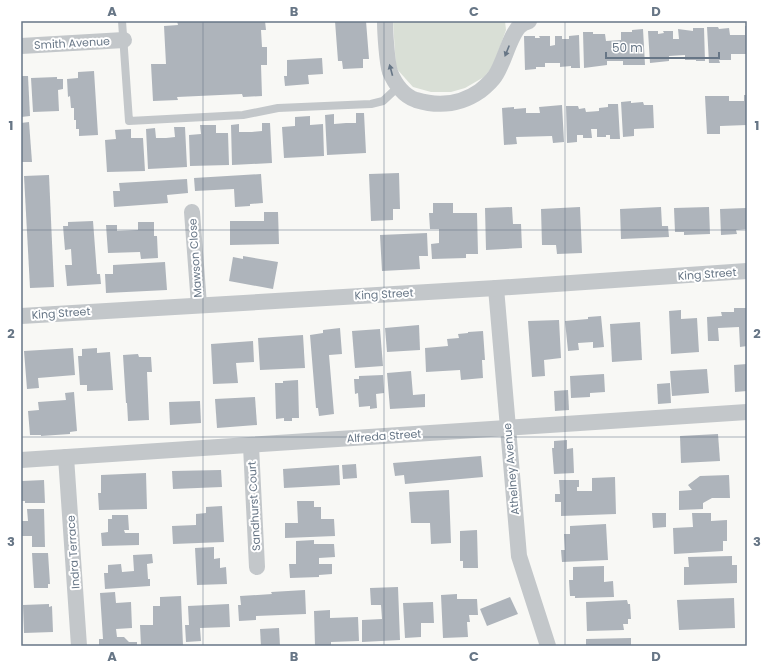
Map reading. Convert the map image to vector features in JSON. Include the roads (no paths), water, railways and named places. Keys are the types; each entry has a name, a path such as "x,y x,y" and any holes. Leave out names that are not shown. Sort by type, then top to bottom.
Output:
{"street":[{"path":"385,21 390,71 398,87 413,99 428,104 449,104 462,101 476,94 496,76 512,38 520,25 529,21"},
{"name":"Smith Avenue","path":"21,46 124,40"},
{"name":"Mawson Close","path":"192,212 199,305"},
{"name":"King Street","path":"21,316 496,288 747,271"},
{"name":"Athelney Avenue","path":"496,288 519,556 548,646"},
{"name":"Alfreda Street","path":"21,460 251,446 747,412"},
{"name":"Sandhurst Court","path":"251,446 257,567"},
{"name":"Indra Terrace","path":"66,457 79,646"}],"lane":[{"path":"122,21 129,121 243,115 278,108 372,104 383,101 398,87"}]}
